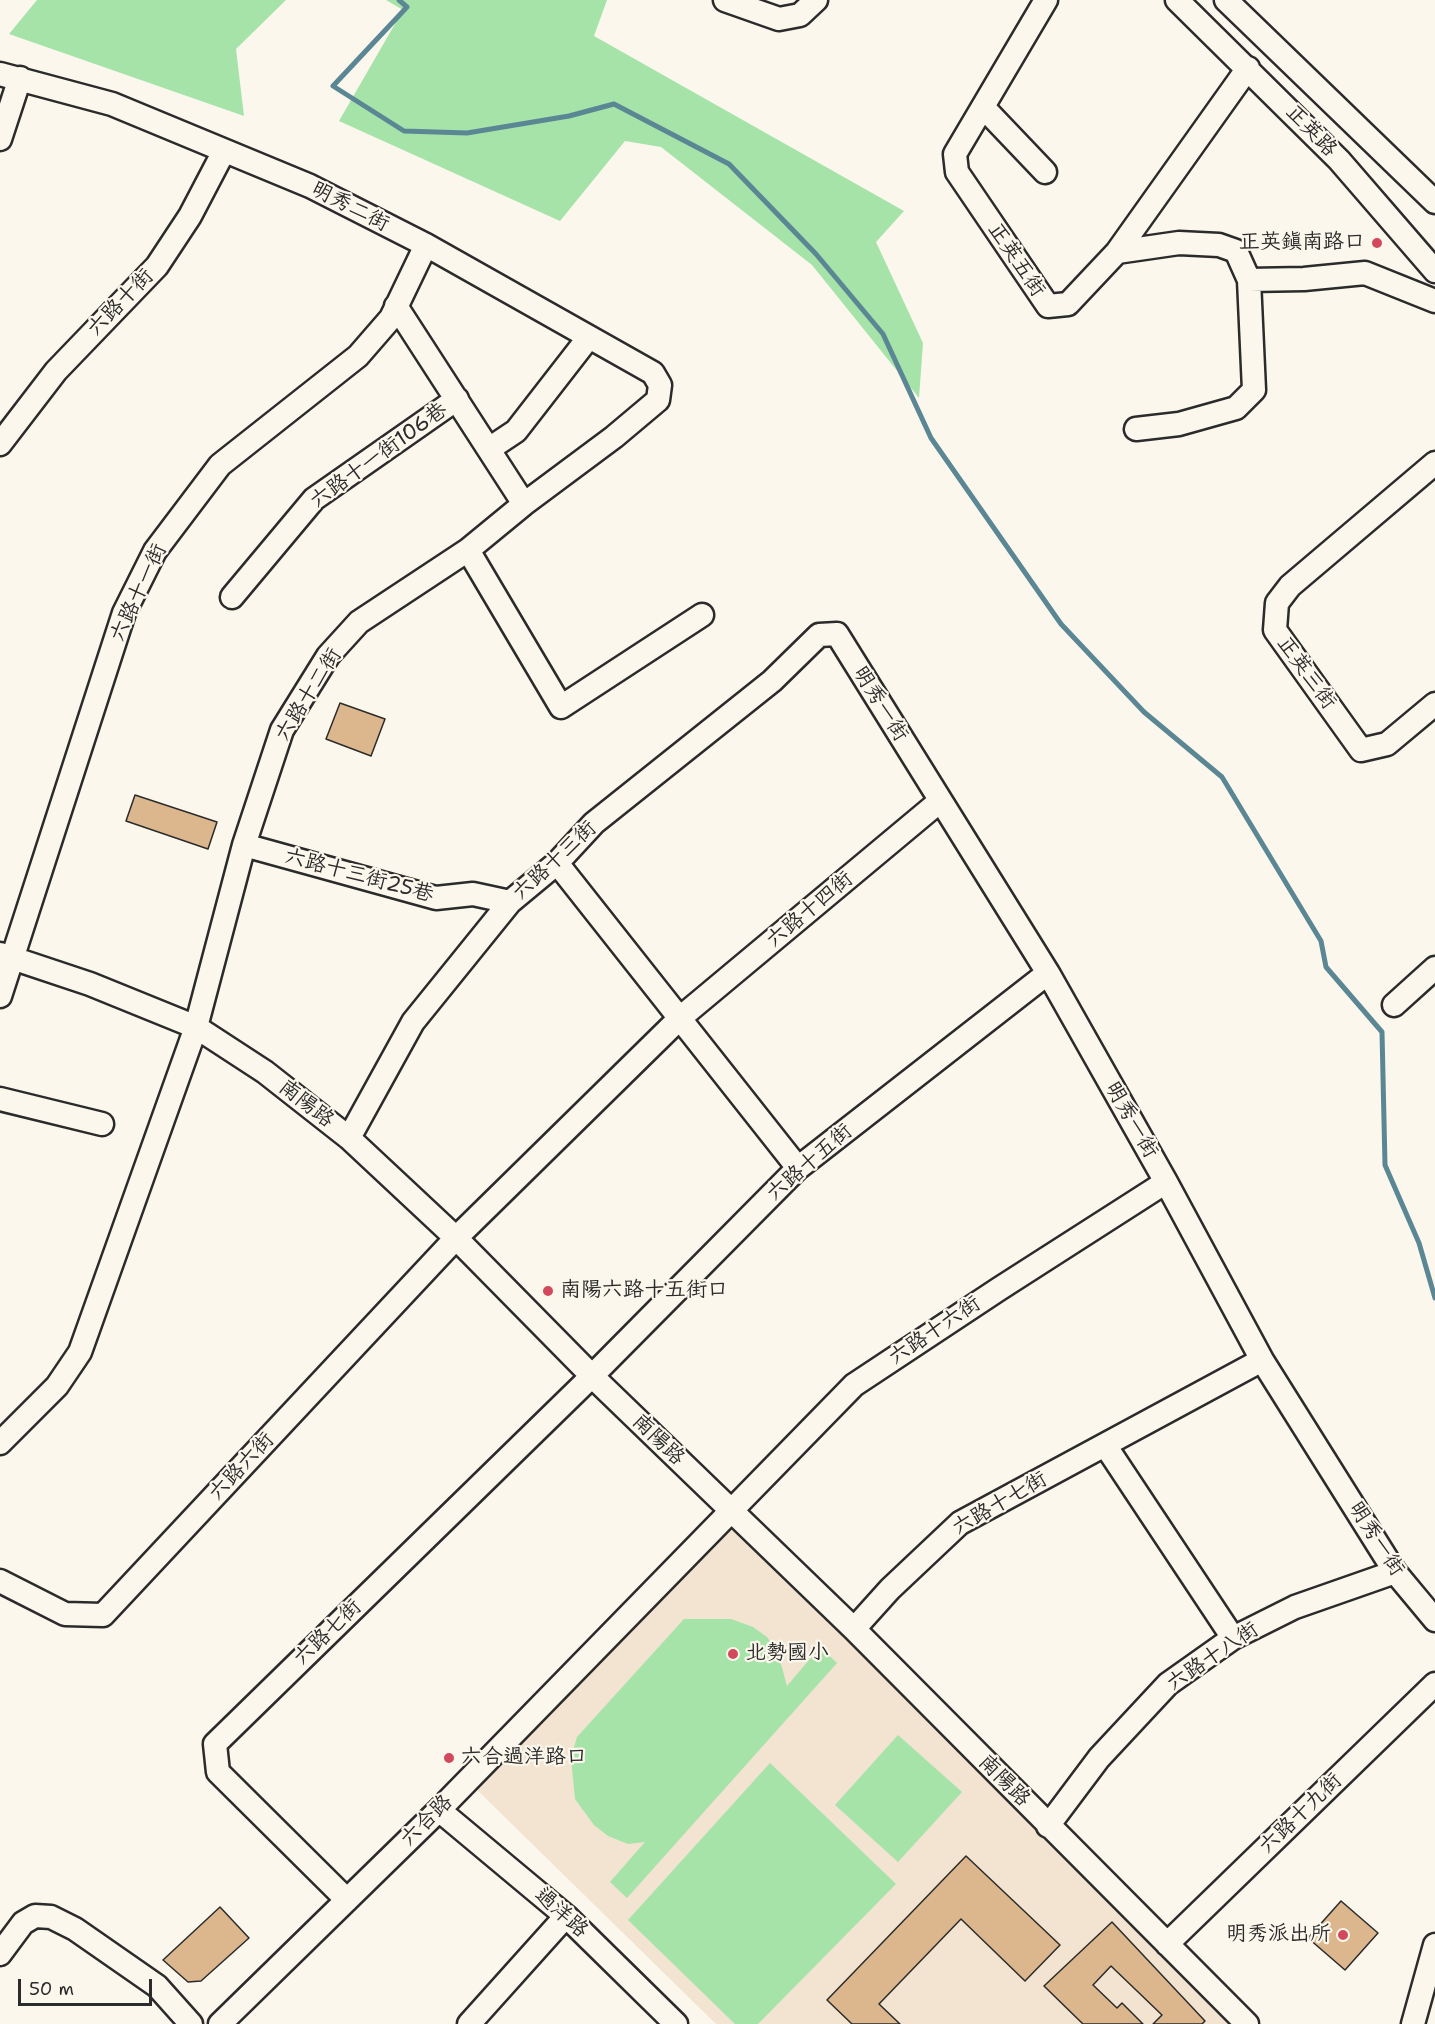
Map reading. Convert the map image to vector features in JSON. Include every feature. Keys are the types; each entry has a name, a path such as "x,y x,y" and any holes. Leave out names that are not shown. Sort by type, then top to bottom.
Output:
{"street":[{"path":"725,0 779,19 800,15 816,0"},
{"name":"正英五街","path":"1046,0 955,154 957,172 1048,306 1068,304 1116,252 1248,68"},
{"name":"正英路","path":"1177,0 1339,160 1435,271"},
{"name":"正英路","path":"1226,0 1435,202"},
{"path":"0,139 10,76"},
{"name":"明秀二街","path":"10,76 112,104 310,186 426,245 653,373 660,385 658,400"},
{"path":"984,108 1045,172"},
{"name":"六路十街","path":"0,444 56,371 157,266 190,216 224,151"},
{"path":"1116,252 1179,243 1219,245 1236,251 1249,280 1254,390 1236,408 1179,424 1136,429"},
{"name":"六路十一街","path":"0,996 6,956 124,613 154,551 220,465 358,356 391,318 426,245"},
{"path":"1249,280 1304,279 1365,273 1435,301"},
{"name":"六路十一街106巷","path":"396,306 524,504"},
{"path":"489,449 516,431 589,337"},
{"name":"六路十一街106巷","path":"232,597 314,499 457,399"},
{"name":"六路十二街","path":"196,1027 244,845 282,730 328,656 359,622 468,550 658,400"},
{"name":"正英三街","path":"1435,463 1290,585 1277,603 1275,630 1361,750 1387,744 1435,704"},
{"path":"468,550 561,707 702,615"},
{"name":"明秀一街","path":"819,635 837,634 1048,973 1166,1182 1262,1360 1395,1572 1435,1620"},
{"name":"六路十三街","path":"349,1138 413,1022 510,902 557,863 594,823 771,681 819,635"},
{"name":"六路十四街","path":"456,1238 680,1018 940,801"},
{"name":"六路十三街25巷","path":"244,845 436,898 473,894 510,902"},
{"path":"557,863 798,1168"},
{"name":"南陽路","path":"6,956 90,984 196,1027 265,1072 349,1138 456,1238 592,1376 854,1629 1247,2024"},
{"path":"1394,1005 1435,968"},
{"name":"六路十五街","path":"592,1376 798,1168 1048,973"},
{"path":"0,1443 57,1386 80,1352 196,1027"},
{"path":"0,1099 102,1124"},
{"name":"六路十六街","path":"730,1511 854,1385 999,1288 1166,1182"},
{"name":"六路六街","path":"0,1581 65,1614 104,1615 456,1238"},
{"name":"六路十七街","path":"854,1629 890,1589 960,1523 1262,1360"},
{"name":"六路七街","path":"347,1900 218,1772 215,1744 592,1376"},
{"path":"1106,1445 1233,1638"},
{"name":"六合路","path":"220,2024 439,1809 730,1511"},
{"name":"六路十八街","path":"1048,1826 1099,1758 1168,1684 1233,1638 1295,1607 1395,1572"},
{"name":"六路十九街","path":"1167,1944 1435,1684"},
{"name":"過洋路","path":"439,1809 566,1916 676,2024"},
{"path":"0,1954 23,1923 35,1916 51,1917 75,1929 157,1986 191,2024"},
{"path":"469,2024 566,1916"},
{"path":"1413,2024 1435,1945"}],"shaded area":[{"name":"北勢國小","path":"732,1525 1241,2024 716,2024 471,1784"}],"green space":[{"path":"37,0 286,0 236,49 244,116 9,34"},
{"path":"386,0 607,0 594,36 904,211 876,242 923,343 919,398 812,265 661,147 625,141 560,221 339,121 403,10"},
{"path":"684,1619 731,1619 753,1627 767,1637 778,1653 787,1686 820,1647 837,1663 627,1898 610,1882 645,1842 628,1844 608,1836 594,1825 575,1799 571,1758 577,1737"},
{"path":"898,1735 962,1792 898,1862 835,1805"},
{"path":"770,1763 896,1884 758,2024 735,2024 628,1920"}],"building":[{"path":"340,703 385,719 371,756 326,739"},
{"path":"135,795 217,822 208,849 126,821"},
{"path":"966,1856 1060,1945 1025,1981 961,1919 879,2004 900,2024 852,2024 827,2000"},
{"name":"明秀派出所","path":"1341,1901 1378,1933 1345,1970 1308,1938"},
{"path":"220,1907 249,1938 201,1981 188,1982 163,1960"},
{"path":"1112,1922 1205,2021 1202,2024 1153,2024 1162,2015 1111,1966 1093,1985 1117,2008 1122,2003 1143,2024 1083,2024 1044,1986"}],"waterway":[{"path":"399,0 407,7 333,86 404,131 467,133 569,116 614,104 729,164 816,254 883,334 931,438 1061,624 1144,712 1222,777 1321,941 1326,967 1382,1032 1385,1165 1419,1243 1435,1298"}],"place":[{"name":"正英鎮南路口","path":"1377,243"},
{"name":"南陽六路十五街口","path":"548,1291"},
{"name":"北勢國小","path":"733,1654"},
{"name":"六合過洋路口","path":"449,1758"},
{"name":"明秀派出所","path":"1343,1935"}]}
